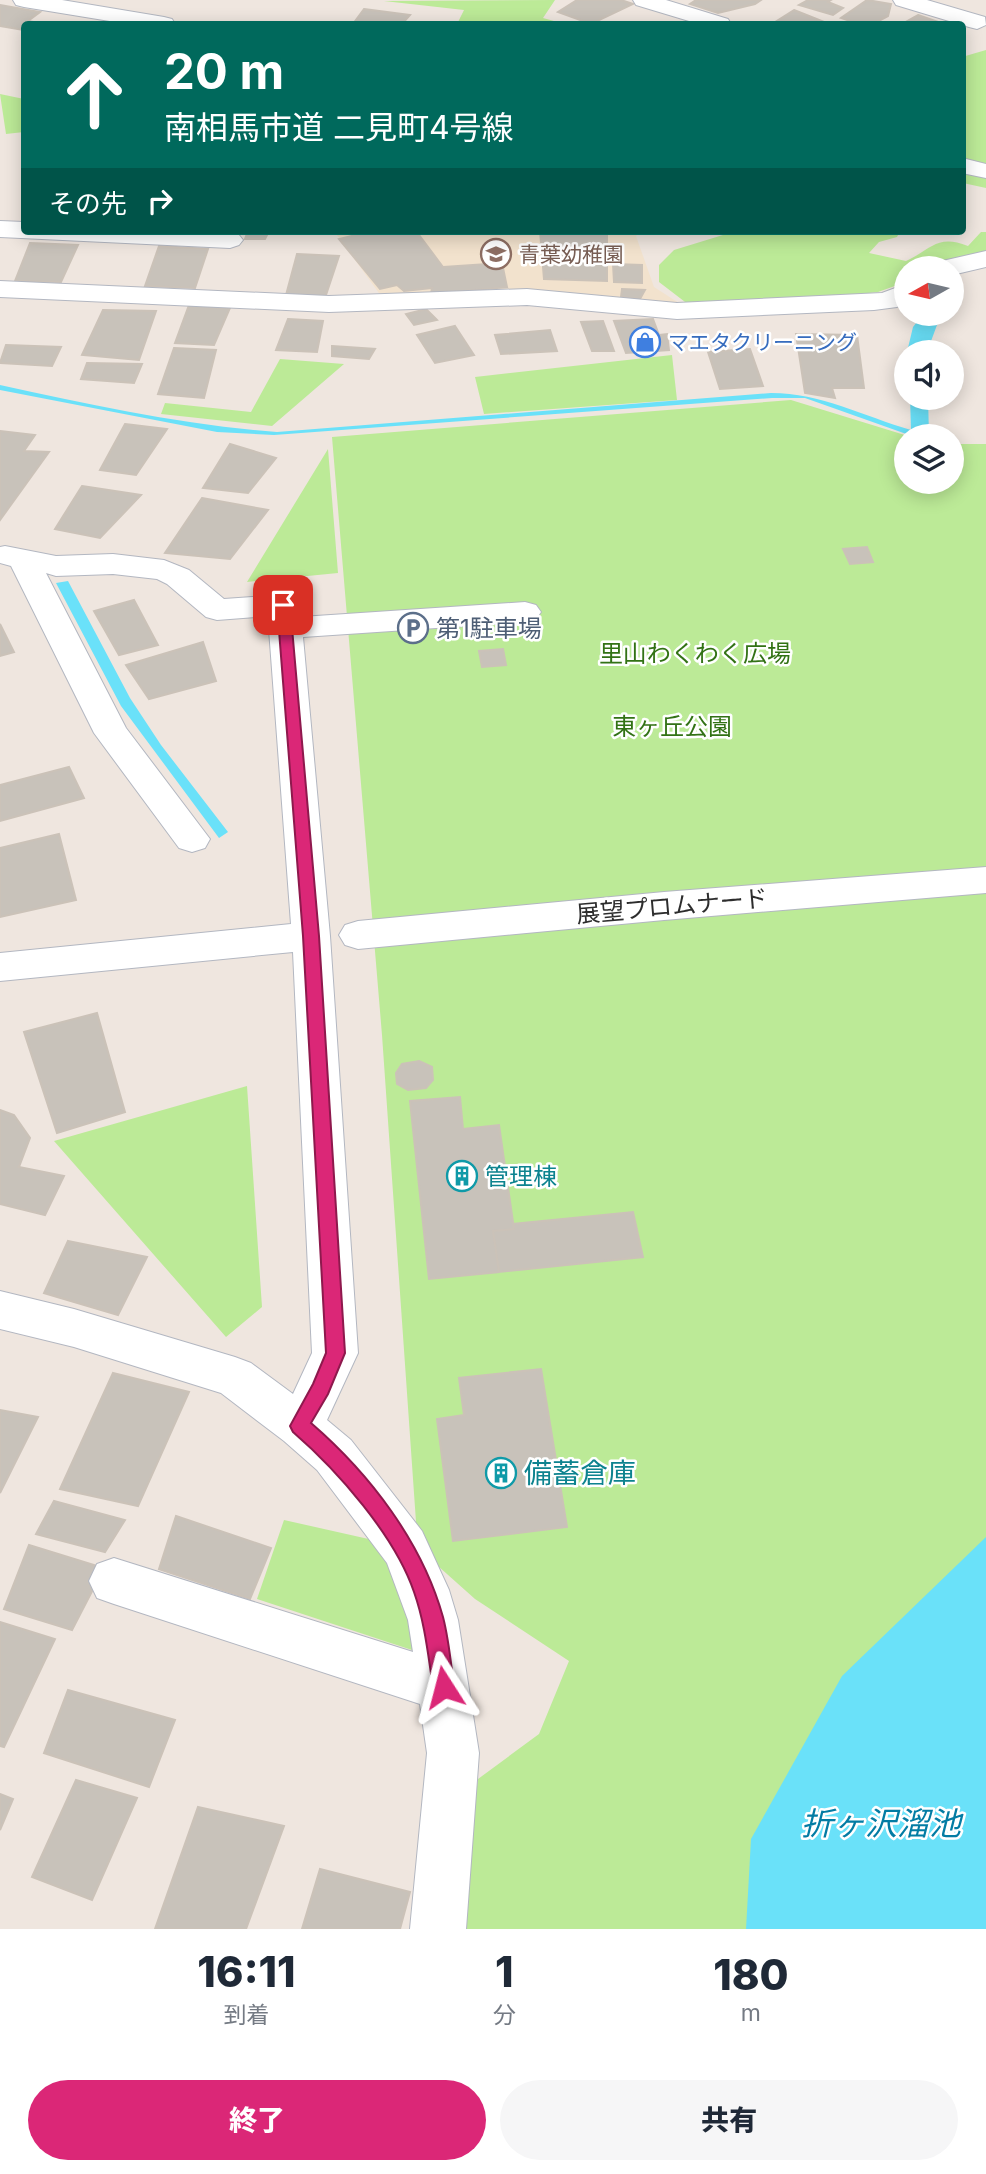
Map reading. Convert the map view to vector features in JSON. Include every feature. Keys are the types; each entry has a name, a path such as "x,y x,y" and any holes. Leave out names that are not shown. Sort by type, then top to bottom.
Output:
{"street":[{"path":"24,0 146,21"},
{"path":"644,0 710,21"},
{"path":"904,0 975,24"},
{"path":"966,167 986,171"},
{"path":"0,229 21,230"},
{"path":"123,235 230,240"},
{"path":"964,264 986,259"},
{"path":"0,289 329,304 527,297 677,311 874,302 894,297"},
{"path":"12,557 56,566 113,564 164,570 178,577 217,610 284,606 525,612"},
{"path":"12,557 36,588 111,733 192,839"},
{"path":"284,606 311,936 335,1353 321,1388 300,1426"},
{"name":"展望プロムナード","path":"358,936 664,906 986,880"},
{"path":"0,967 311,936"},
{"path":"0,1310 74,1328 235,1377 334,1455 405,1547 424,1590 433,1620 453,1753 453,1784 438,1929"},
{"path":"114,1581 444,1687"}],"shaded area":[{"name":"青葉幼稚園","path":"337,235 637,235 654,287 682,305 384,300"}],"green space":[{"path":"555,0 543,18 554,21 458,21 464,10 384,1"},
{"path":"986,50 986,188 966,184 966,56"},
{"path":"0,94 21,98 21,132 6,134"},
{"path":"981,232 986,232 986,255 964,261 964,256 915,256 942,242 968,246"},
{"path":"723,235 898,235 879,242 869,253 894,258 894,286 878,292 761,305 689,305 659,282 659,265 674,250"},
{"path":"672,355 677,400 484,414 475,377"},
{"path":"280,359 344,364 272,426 161,414 165,403 251,412"},
{"name":"東ヶ丘公園","path":"791,400 894,432 894,494 964,494 964,444 986,444 986,1929 458,1929 478,1779 539,1734 569,1661 475,1599 438,1566 417,1536 382,1035 332,437"},
{"path":"328,449 338,573 247,582"},
{"path":"247,1086 262,1307 226,1337 54,1141"},
{"path":"284,1520 373,1540 402,1593 415,1651 257,1599"}],"water":[{"path":"937,326 931,340 910,340 913,327"},
{"path":"0,385 172,419 277,432 771,393 789,394 825,401 894,424 894,430 805,398 772,398 274,435 217,432 0,390"},
{"path":"910,410 928,410 929,424 911,424"},
{"path":"68,581 130,698 161,745 228,832 219,838 121,706 56,583"},
{"name":"折ヶ沢溜池","path":"986,1537 986,1929 746,1929 751,1839 842,1676"}],"building":[{"path":"577,0 621,0 633,4 597,21 583,21 558,12"},
{"path":"696,0 761,0 718,13 690,4"},
{"path":"808,0 831,0 828,2 843,8 833,15 799,5"},
{"path":"867,0 891,4 888,16 879,21 850,21 841,18"},
{"path":"0,5 40,12 28,21 21,21 21,30 0,26"},
{"path":"364,9 410,15 405,21 355,21"},
{"path":"794,10 822,21 777,21"},
{"path":"918,15 935,21 907,21"},
{"path":"246,235 267,235 265,239 245,239"},
{"path":"356,235 419,235 443,267 502,263 507,287 431,294 432,288 404,291 397,285 380,289 339,239"},
{"path":"540,235 607,235 607,281 544,279"},
{"path":"30,243 78,245 61,282 15,281"},
{"path":"159,246 208,249 195,288 145,286"},
{"path":"297,254 339,256 325,298 286,295"},
{"path":"613,264 642,265 642,283 614,282"},
{"path":"622,289 645,290 640,299 621,297"},
{"path":"189,305 230,308 214,345 175,343"},
{"path":"426,309 437,320 414,325 406,314"},
{"path":"103,310 156,311 139,360 82,355"},
{"path":"288,319 323,321 317,352 276,350"},
{"name":"マエタクリーニング","path":"653,319 659,335 667,334 669,350 626,353 614,321"},
{"path":"603,321 614,351 592,351 581,322"},
{"path":"455,326 474,355 435,363 417,335"},
{"path":"550,330 557,351 501,354 495,335"},
{"path":"796,334 857,335 864,388 832,388 835,398 805,393"},
{"path":"6,345 61,347 52,366 0,363"},
{"path":"332,346 375,349 369,359 332,356"},
{"path":"174,348 216,350 204,398 158,394"},
{"path":"750,349 763,386 720,389 708,352"},
{"path":"87,363 142,364 134,383 81,379"},
{"path":"125,424 167,429 136,475 100,470"},
{"path":"0,431 35,435 24,451 49,452 0,520"},
{"path":"230,444 276,458 248,493 203,488"},
{"path":"82,486 141,495 100,538 55,529"},
{"path":"202,498 268,510 230,559 165,553"},
{"path":"867,547 873,562 850,564 843,549"},
{"path":"134,600 158,645 119,655 94,611"},
{"path":"0,624 14,652 0,656"},
{"path":"203,642 216,681 149,699 126,665"},
{"path":"503,649 506,665 482,667 479,651"},
{"path":"69,767 84,798 0,821 0,785"},
{"path":"59,834 76,900 0,917 0,848"},
{"path":"97,1013 125,1112 57,1133 24,1032"},
{"path":"419,1061 432,1067 433,1080 426,1088 408,1090 397,1084 396,1073 402,1064"},
{"name":"管理棟","path":"460,1097 463,1129 499,1125 514,1229 493,1231 499,1272 429,1279 410,1101"},
{"path":"0,1110 14,1115 30,1138 19,1167 64,1176 45,1215 0,1204"},
{"path":"633,1212 643,1257 499,1272 493,1231 514,1229 513,1224"},
{"path":"68,1241 147,1257 118,1315 44,1293"},
{"name":"備蓄倉庫","path":"541,1369 567,1527 453,1541 437,1419 464,1415 459,1378"},
{"path":"113,1373 189,1392 138,1506 60,1489"},
{"path":"0,1410 38,1417 0,1493"},
{"path":"54,1501 125,1520 105,1552 36,1534"},
{"path":"176,1516 271,1548 250,1599 159,1569"},
{"path":"29,1545 104,1568 72,1630 4,1609"},
{"path":"0,1622 55,1639 4,1747 0,1746"},
{"path":"68,1690 175,1720 149,1787 44,1753"},
{"path":"76,1780 137,1798 92,1900 32,1877"},
{"path":"0,1794 13,1799 0,1830"},
{"path":"198,1807 284,1826 246,1929 155,1929"},
{"path":"320,1869 410,1892 400,1929 302,1929"}],"place":[{"name":"青葉幼稚園","path":"496,254"},
{"name":"マエタクリーニング","path":"645,342"},
{"name":"第1駐車場","path":"413,628"},
{"name":"管理棟","path":"462,1176"},
{"name":"備蓄倉庫","path":"501,1473"}],"route":[{"path":"283,605 311,936 335,1353 321,1388 300,1426 334,1455 405,1547 424,1590 433,1620 444,1687"}],"park label":[{"name":"里山わくわく広場","path":"695,653"}]}
